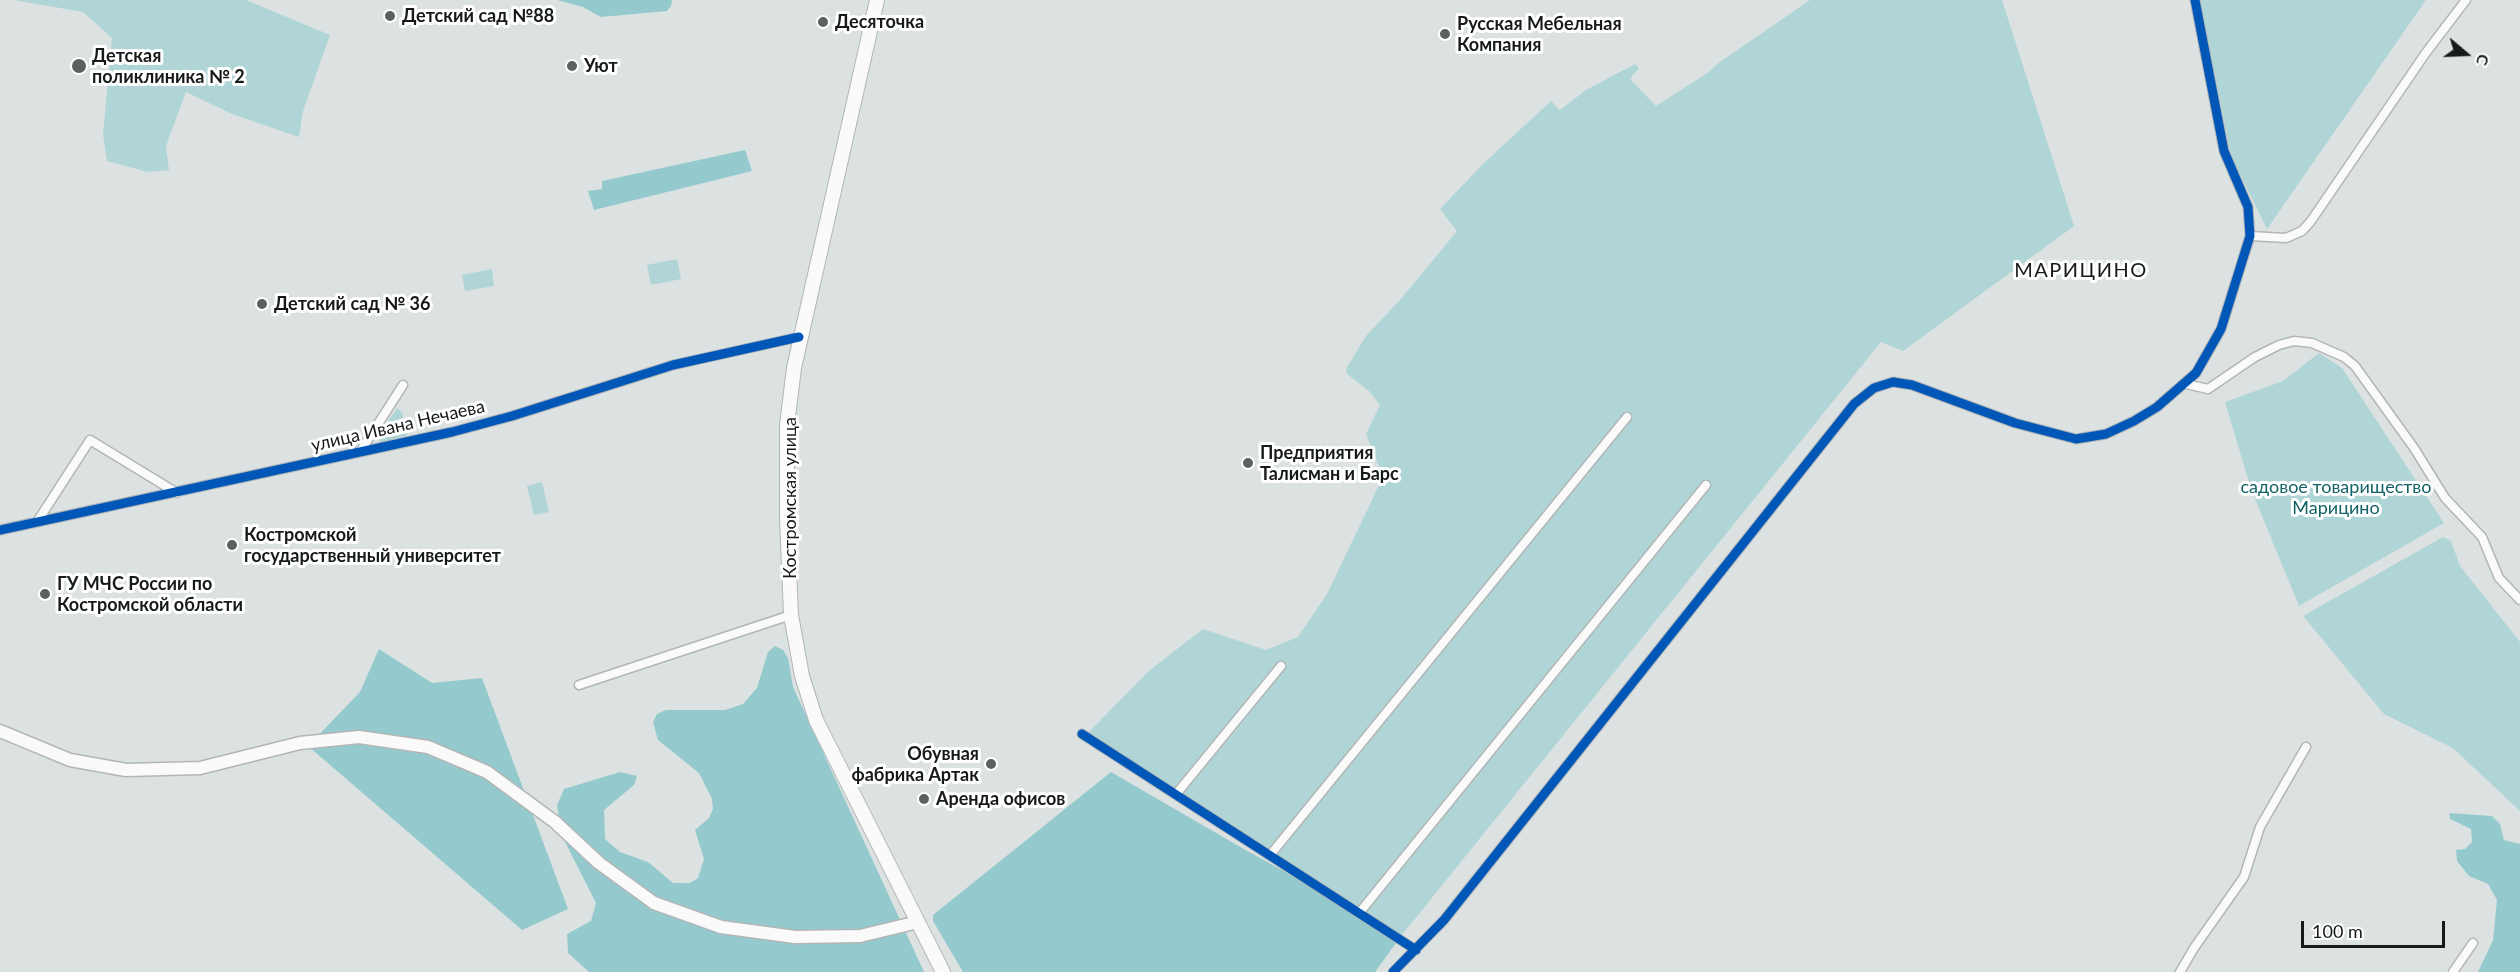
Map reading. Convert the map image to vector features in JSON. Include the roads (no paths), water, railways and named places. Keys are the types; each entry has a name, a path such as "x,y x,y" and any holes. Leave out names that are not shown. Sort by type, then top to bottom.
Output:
{"main road":[{"name":"Костромская улица","path":"877,0 799,338 787,425 787,519 791,615 802,675 816,720 943,972"},
{"path":"0,731 70,760 126,770 200,768 300,743 359,737 428,747 487,772 555,822 599,863 654,903 721,927 795,937 860,936 918,922"}],"street":[{"path":"1393,972 1451,911 1854,404 1874,388 1893,382 1912,385 2016,423 2076,439 2106,434 2134,421 2186,384 2196,373 2221,329 2250,236 2248,207 2224,151 2195,0"},
{"path":"2250,236 2286,238 2302,231 2425,54 2466,0"},
{"name":"улица Ивана Нечаева","path":"0,530 177,493 512,416 674,365 799,338"},
{"path":"2186,384 2208,389 2255,357 2279,345 2294,341 2312,343 2344,357 2355,366 2414,448 2445,498 2482,537 2499,578 2520,600"},
{"path":"360,452 403,385"},
{"path":"1271,854 1627,417"},
{"path":"37,522 90,440 177,493"},
{"path":"1360,912 1706,484"},
{"path":"579,685 791,615"},
{"path":"1177,793 1281,666"},
{"path":"1082,734 1177,793 1416,950"},
{"path":"2180,972 2244,877 2260,827 2306,747"},
{"path":"2453,972 2473,943"}],"place":[{"name":"Детский сад №88","path":"390,16"},
{"name":"Десяточка","path":"823,22"},
{"name":"Русская Мебельная Компания","path":"1445,34"},
{"name":"Детская поликлиника № 2","path":"79,66"},
{"name":"Уют","path":"572,66"},
{"name":"Детский сад № 36","path":"262,304"},
{"name":"Предприятия Талисман и Барс","path":"1248,463"},
{"name":"Костромской государственный университет","path":"232,545"},
{"name":"ГУ МЧС России по Костромской области","path":"45,594"},
{"name":"Обувная фабрика Артак","path":"991,764"},
{"name":"Аренда офисов","path":"924,799"}],"district":[{"name":"МАРИЦИНО","path":"2081,271"}],"park label":[{"name":"садовое товарищество Марицино","path":"2336,497"}]}
